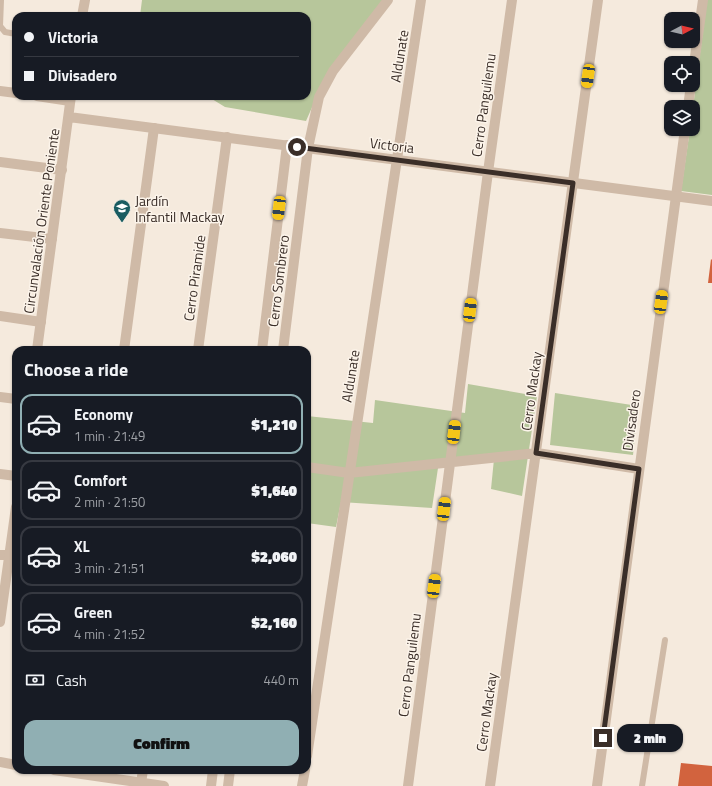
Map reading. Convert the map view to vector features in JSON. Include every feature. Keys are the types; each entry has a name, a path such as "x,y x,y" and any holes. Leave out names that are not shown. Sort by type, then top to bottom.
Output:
{"street":[{"path":"83,12 85,0"},
{"name":"Cerro Sombrero","path":"283,346 308,148 319,97 334,70 388,0"},
{"name":"Aldunate","path":"311,729 421,0"},
{"name":"Cerro Panguilemu","path":"408,786 488,172 512,0"},
{"name":"Cerro Mackay","path":"490,786 598,0"},
{"path":"695,56 703,0"},
{"path":"0,91 12,92"},
{"name":"Circunvalación Oriente Poniente","path":"38,346 71,100"},
{"name":"Victoria","path":"69,117 712,201"},
{"path":"125,346 154,128"},
{"name":"Divisadero","path":"596,786 684,136"},
{"name":"Cerro Piramide","path":"199,346 226,137"},
{"name":"Cerro Sombrero","path":"262,346 287,145"},
{"path":"0,162 62,170"},
{"path":"0,233 52,239"},
{"path":"0,316 41,322"},
{"path":"0,397 12,398"},
{"path":"311,468 349,473 536,453 639,469"},
{"path":"0,474 12,476"},
{"path":"0,622 5,555 12,524"},
{"path":"0,762 12,764"},
{"path":"87,774 164,786"},
{"path":"142,783 143,774"},
{"path":"211,786 212,774"},
{"path":"228,786 230,774"},
{"path":"302,786 304,774"}],"lane":[{"path":"1,0 0,26 2,32 12,33"},
{"path":"642,786 665,640"}],"green space":[{"path":"142,0 383,0 325,78 306,121 225,107 214,100 311,100 311,12 140,12"},
{"path":"707,0 712,0 712,195 681,191 689,136 700,136 700,100 694,100 695,92 700,92 700,56"},
{"path":"468,384 537,396 522,496 491,489 494,459 438,468 432,508 341,502 336,527 311,524 311,416 373,423 375,400 465,413"},
{"path":"555,393 638,406 633,455 550,445"}],"building":[{"path":"711,259 712,283 708,283"},
{"path":"681,763 712,766 712,786 678,786"}],"place":[{"name":"Jardín Infantil Mackay","path":"122,223"}],"route":[{"path":"297,147 573,183 536,453 639,469 603,738"}]}
